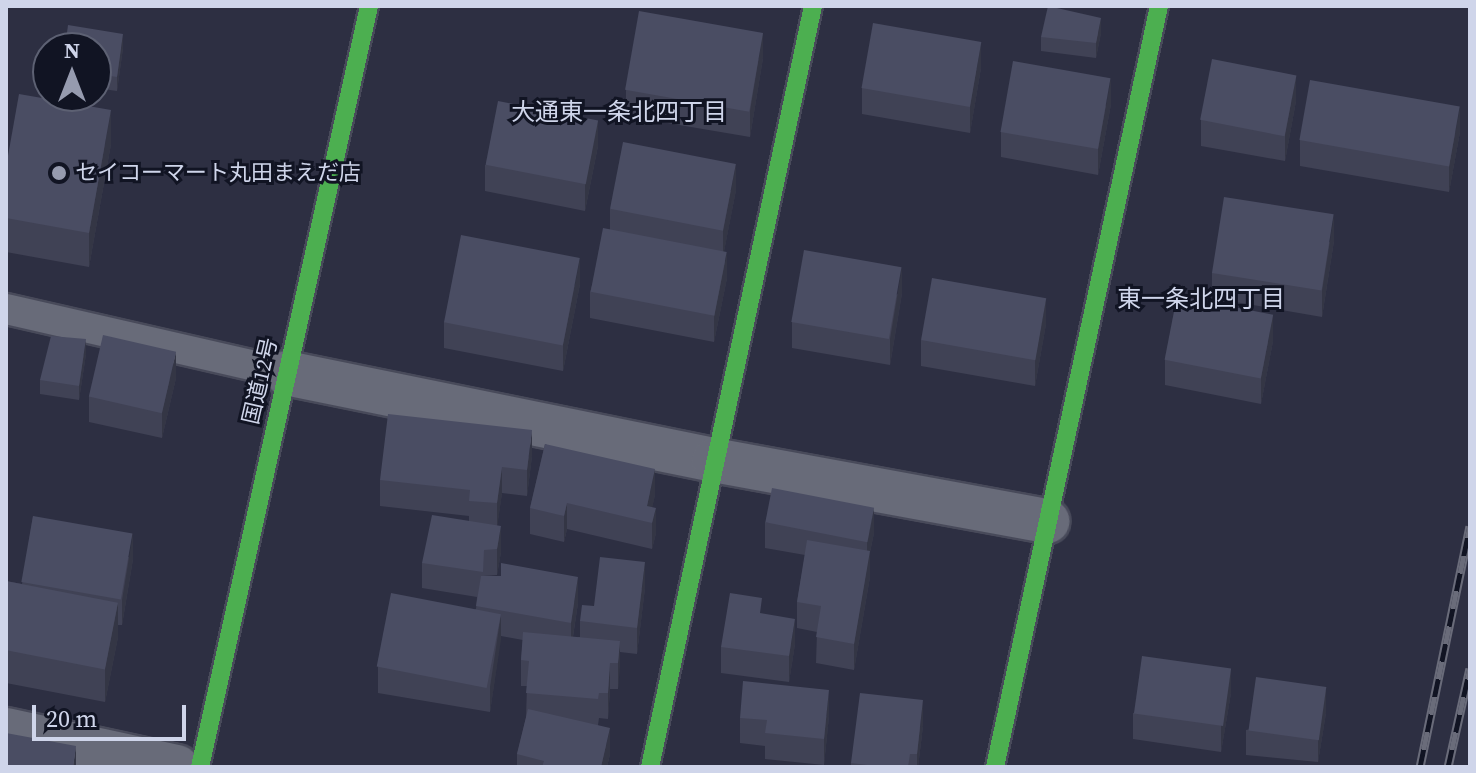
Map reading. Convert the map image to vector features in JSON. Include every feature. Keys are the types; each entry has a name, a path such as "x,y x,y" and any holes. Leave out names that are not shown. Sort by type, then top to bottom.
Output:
{"main road":[{"name":"国道12号","path":"200,767 369,6"},
{"path":"650,767 813,6"},
{"path":"995,767 1159,6"}],"street":[{"path":"286,373 714,460 1047,521"},
{"path":"6,730 177,767"}],"lane":[{"path":"6,309 286,373"}],"building":[{"path":"1048,6 1101,18 1096,43 1041,37"},
{"path":"639,11 763,33 749,112 625,90"},
{"path":"873,23 981,42 970,107 862,88"},
{"path":"68,25 111,32 67,32"},
{"path":"112,32 123,34 117,77 112,76"},
{"path":"1212,59 1296,75 1285,136 1200,120"},
{"path":"1013,61 1110,78 1098,149 1000,132"},
{"path":"1310,80 1460,106 1449,166 1299,140"},
{"name":"セイコーマート丸田まえだ店","path":"19,94 32,96 32,112 111,112 89,233 6,218 6,167"},
{"path":"498,101 598,120 586,184 486,165"},
{"path":"623,142 736,164 723,231 610,209"},
{"path":"1224,197 1334,214 1322,290 1212,273"},
{"path":"603,228 727,252 714,316 591,292"},
{"path":"461,235 580,258 563,345 444,322"},
{"path":"804,250 901,267 889,339 791,322"},
{"path":"932,278 1046,298 1035,360 921,340"},
{"path":"1177,296 1273,315 1261,379 1165,360"},
{"path":"103,335 176,352 162,413 89,396"},
{"path":"51,336 86,339 79,386 40,380"},
{"path":"388,414 532,430 527,470 502,467 497,503 469,501 470,490 380,480"},
{"path":"545,444 655,469 647,506 656,508 652,523 567,503 564,516 530,508"},
{"path":"772,488 874,508 867,542 765,522"},
{"path":"432,515 501,526 497,549 484,550 483,572 422,563"},
{"path":"33,516 132,534 121,600 21,582"},
{"path":"807,540 870,551 854,644 816,637 821,606 797,602"},
{"path":"600,557 645,562 637,628 580,621 582,605 594,606"},
{"path":"501,563 578,577 571,623 476,606 481,576 501,576"},
{"path":"6,581 118,603 105,670 6,650"},
{"path":"391,593 501,614 487,688 377,667"},
{"path":"730,593 762,598 760,613 795,619 789,656 721,647"},
{"path":"523,632 620,641 618,663 610,663 608,693 599,693 598,699 526,693 529,661 521,660"},
{"path":"1142,656 1231,669 1223,726 1134,713"},
{"path":"1256,677 1326,687 1319,740 1248,730"},
{"path":"743,681 829,690 824,739 765,733 767,720 740,718"},
{"path":"860,693 923,700 917,754 910,754 908,767 851,763"},
{"path":"528,709 610,728 601,767 542,767 544,761 517,754"},
{"path":"6,733 76,746 73,767 6,767"}],"railway":[{"path":"1420,767 1470,526"},
{"path":"1448,767 1470,668"}],"traffic: fast":[{"path":"200,767 369,6"},
{"path":"650,767 813,6"},
{"path":"995,767 1159,6"}],"place":[{"name":"セイコーマート丸田まえだ店","path":"59,173"}],"district":[{"name":"大通東一条北四丁目","path":"619,112"},
{"name":"東一条北四丁目","path":"1201,299"}]}
